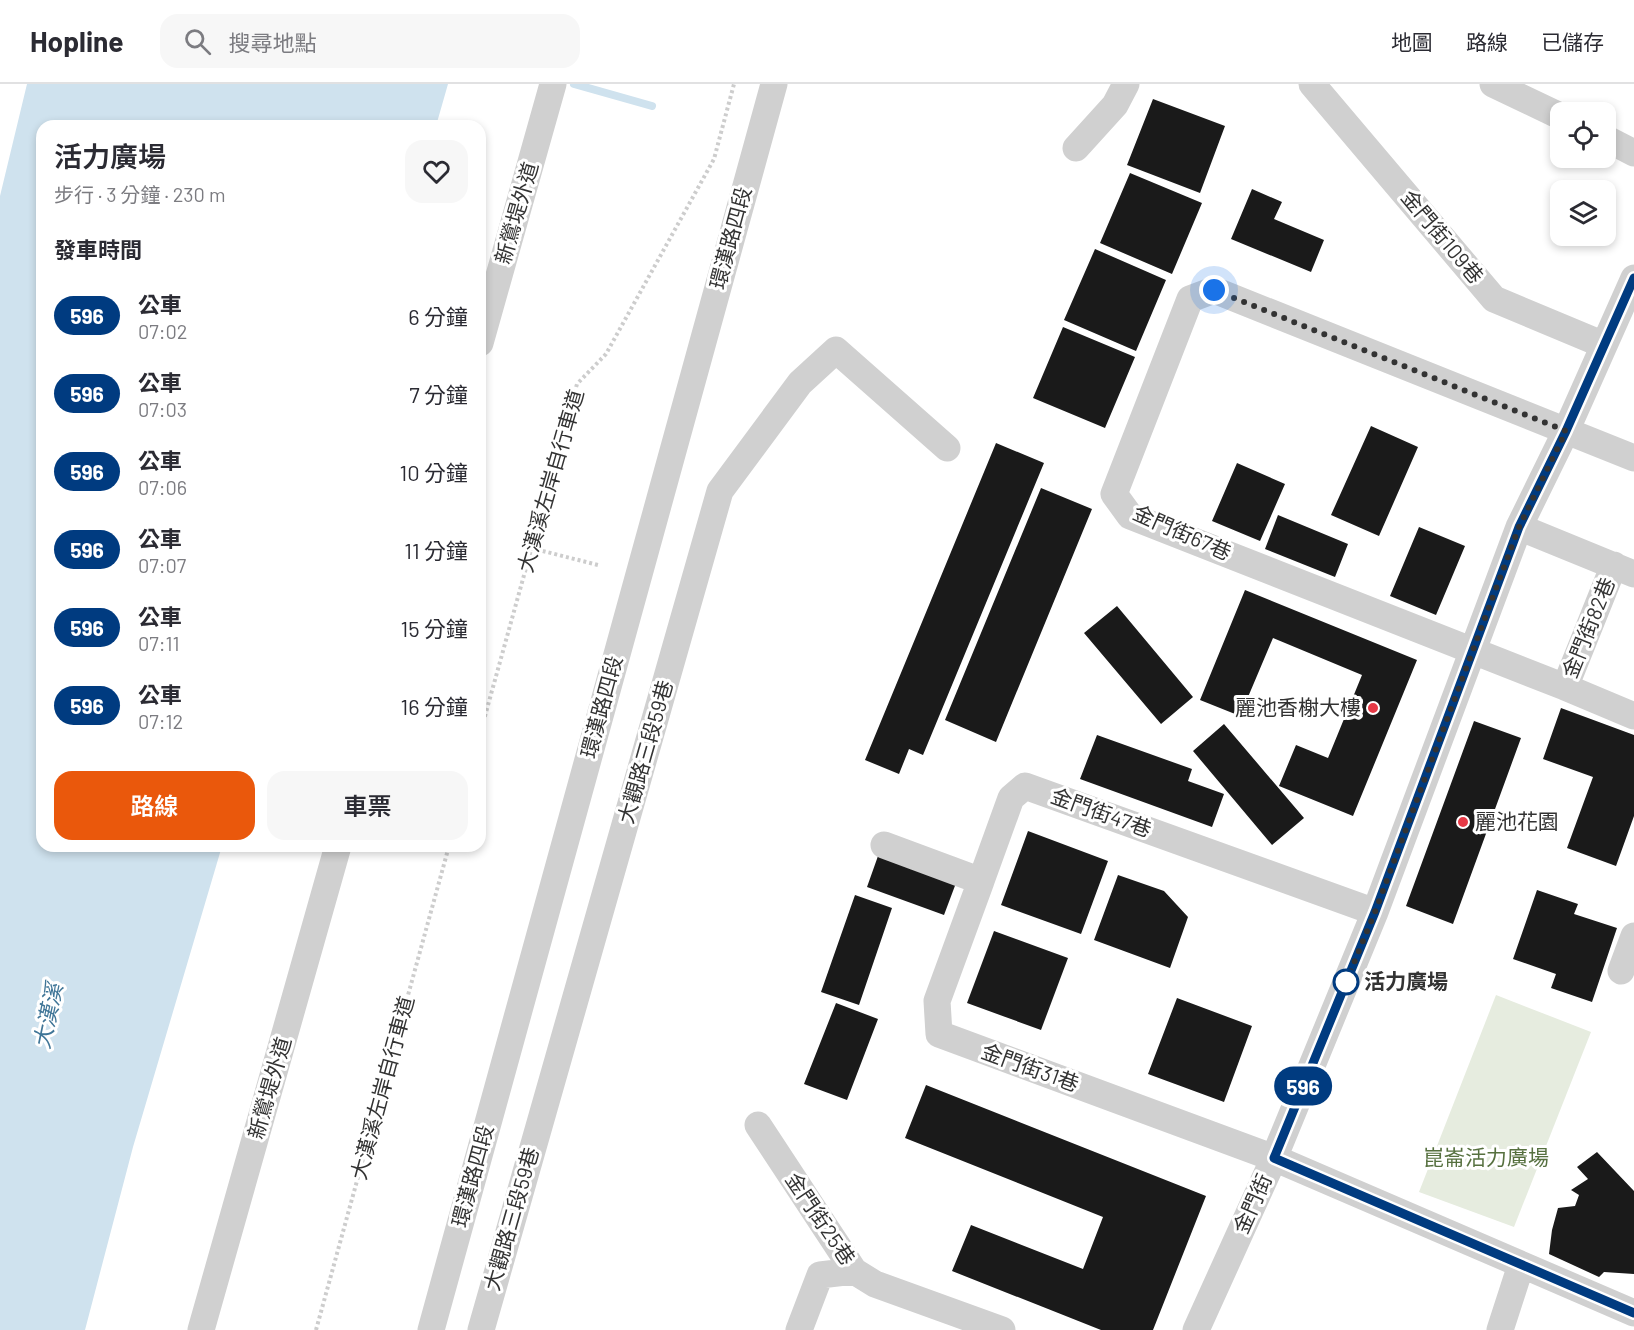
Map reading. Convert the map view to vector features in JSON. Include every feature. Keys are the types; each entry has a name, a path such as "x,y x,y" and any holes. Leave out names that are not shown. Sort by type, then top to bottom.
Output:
{"street":[{"name":"新鶯堤外道","path":"486,322 554,84"},
{"name":"環漢路四段","path":"431,1330 774,84"},
{"path":"1076,148 1115,105 1126,84"},
{"name":"金門街109巷","path":"1312,84 1494,298 1604,345"},
{"path":"1493,84 1550,111"},
{"path":"1616,144 1634,153"},
{"name":"金門街","path":"1196,1330 1274,1158 1375,912 1519,527 1566,431 1634,278"},
{"name":"金門街67巷","path":"1474,650 1130,516 1114,494 1190,299 1214,290 1566,431"},
{"name":"大觀路三段59巷","path":"481,1330 720,491 800,382 836,350 947,448"},
{"path":"1566,431 1634,458"},
{"path":"1519,527 1624,569"},
{"name":"金門街82巷","path":"1624,569 1565,687 1634,716"},
{"path":"1474,650 1565,687"},
{"name":"金門街47巷","path":"981,881 1011,798 1025,786 1375,912"},
{"path":"884,845 981,881"},
{"name":"新鶯堤外道","path":"201,1330 336,852"},
{"name":"金門街31巷","path":"981,881 937,1001 939,1034 1274,1158"},
{"path":"1621,971 1634,936"},
{"name":"金門街25巷","path":"758,1125 854,1271 875,1284 1002,1330"},
{"path":"1274,1158 1634,1313"},
{"path":"1500,1330 1521,1265"},
{"path":"799,1330 820,1275 854,1271"}],"path":[{"name":"大漢溪左岸自行車道","path":"486,712 577,384 606,354 714,159 734,84"},
{"path":"531,548 597,565"},
{"name":"大漢溪左岸自行車道","path":"316,1330 447,852"}],"green space":[{"name":"崑崙活力廣場","path":"1496,995 1591,1032 1514,1227 1419,1192"}],"water":[{"name":"大漢溪","path":"27,84 448,84 438,120 36,120 36,852 220,852 133,1147 85,1330 0,1330 0,196"}],"building":[{"path":"1153,99 1225,126 1200,193 1127,165"},
{"path":"1130,173 1202,203 1172,274 1100,243"},
{"path":"1252,189 1282,202 1274,219 1324,240 1311,272 1231,239"},
{"path":"1095,249 1166,280 1136,351 1064,320"},
{"path":"1063,327 1135,357 1105,428 1033,398"},
{"path":"1371,426 1418,447 1379,536 1331,515"},
{"path":"996,443 1044,463 923,755 909,749 899,774 865,760"},
{"path":"1237,463 1285,484 1260,541 1212,521"},
{"path":"1041,488 1092,509 996,742 945,720"},
{"path":"1278,515 1348,544 1335,577 1265,549"},
{"path":"1419,527 1465,546 1436,615 1390,596"},
{"name":"麗池香榭大樓","path":"1245,590 1417,660 1353,816 1279,786 1296,745 1328,758 1362,675 1273,638 1240,716 1200,700"},
{"path":"1117,606 1193,697 1161,724 1084,633"},
{"path":"1561,708 1634,735 1634,816 1616,866 1567,848 1593,777 1543,759"},
{"name":"麗池花園","path":"1474,721 1521,738 1453,924 1406,906"},
{"path":"1224,724 1304,818 1272,845 1193,751"},
{"path":"1097,735 1192,769 1188,781 1224,794 1212,827 1080,779"},
{"path":"1028,831 1108,861 1081,934 1001,905"},
{"path":"878,856 956,883 944,915 867,887"},
{"path":"1118,875 1164,891 1188,917 1170,968 1094,940"},
{"name":"麗池花園","path":"1537,890 1578,904 1574,914 1617,928 1592,1002 1551,988 1556,974 1513,959"},
{"path":"855,895 892,908 859,1005 821,992"},
{"path":"994,931 1068,958 1041,1030 967,1003"},
{"path":"1177,998 1252,1026 1224,1102 1148,1074"},
{"path":"836,1003 878,1019 847,1100 804,1084"},
{"path":"926,1085 1206,1196 1153,1330 1101,1330 952,1271 971,1225 1083,1269 1103,1217 905,1138"},
{"path":"1597,1152 1634,1191 1634,1274 1604,1272 1599,1277 1549,1254 1558,1208 1575,1206 1579,1195 1571,1190 1588,1179 1577,1167"}],"waterway":[{"path":"574,84 652,106"}],"bus line":[{"name":"596","path":"1634,278 1566,431 1519,527 1375,912 1274,1158 1634,1313"}],"place":[{"name":"麗池香榭大樓","path":"1373,708"},
{"name":"麗池花園","path":"1463,822"},
{"name":"活力廣場","path":"1346,982"}],"route":[{"path":"1214,290 1566,431 1519,527 1375,912 1346,982"}]}
